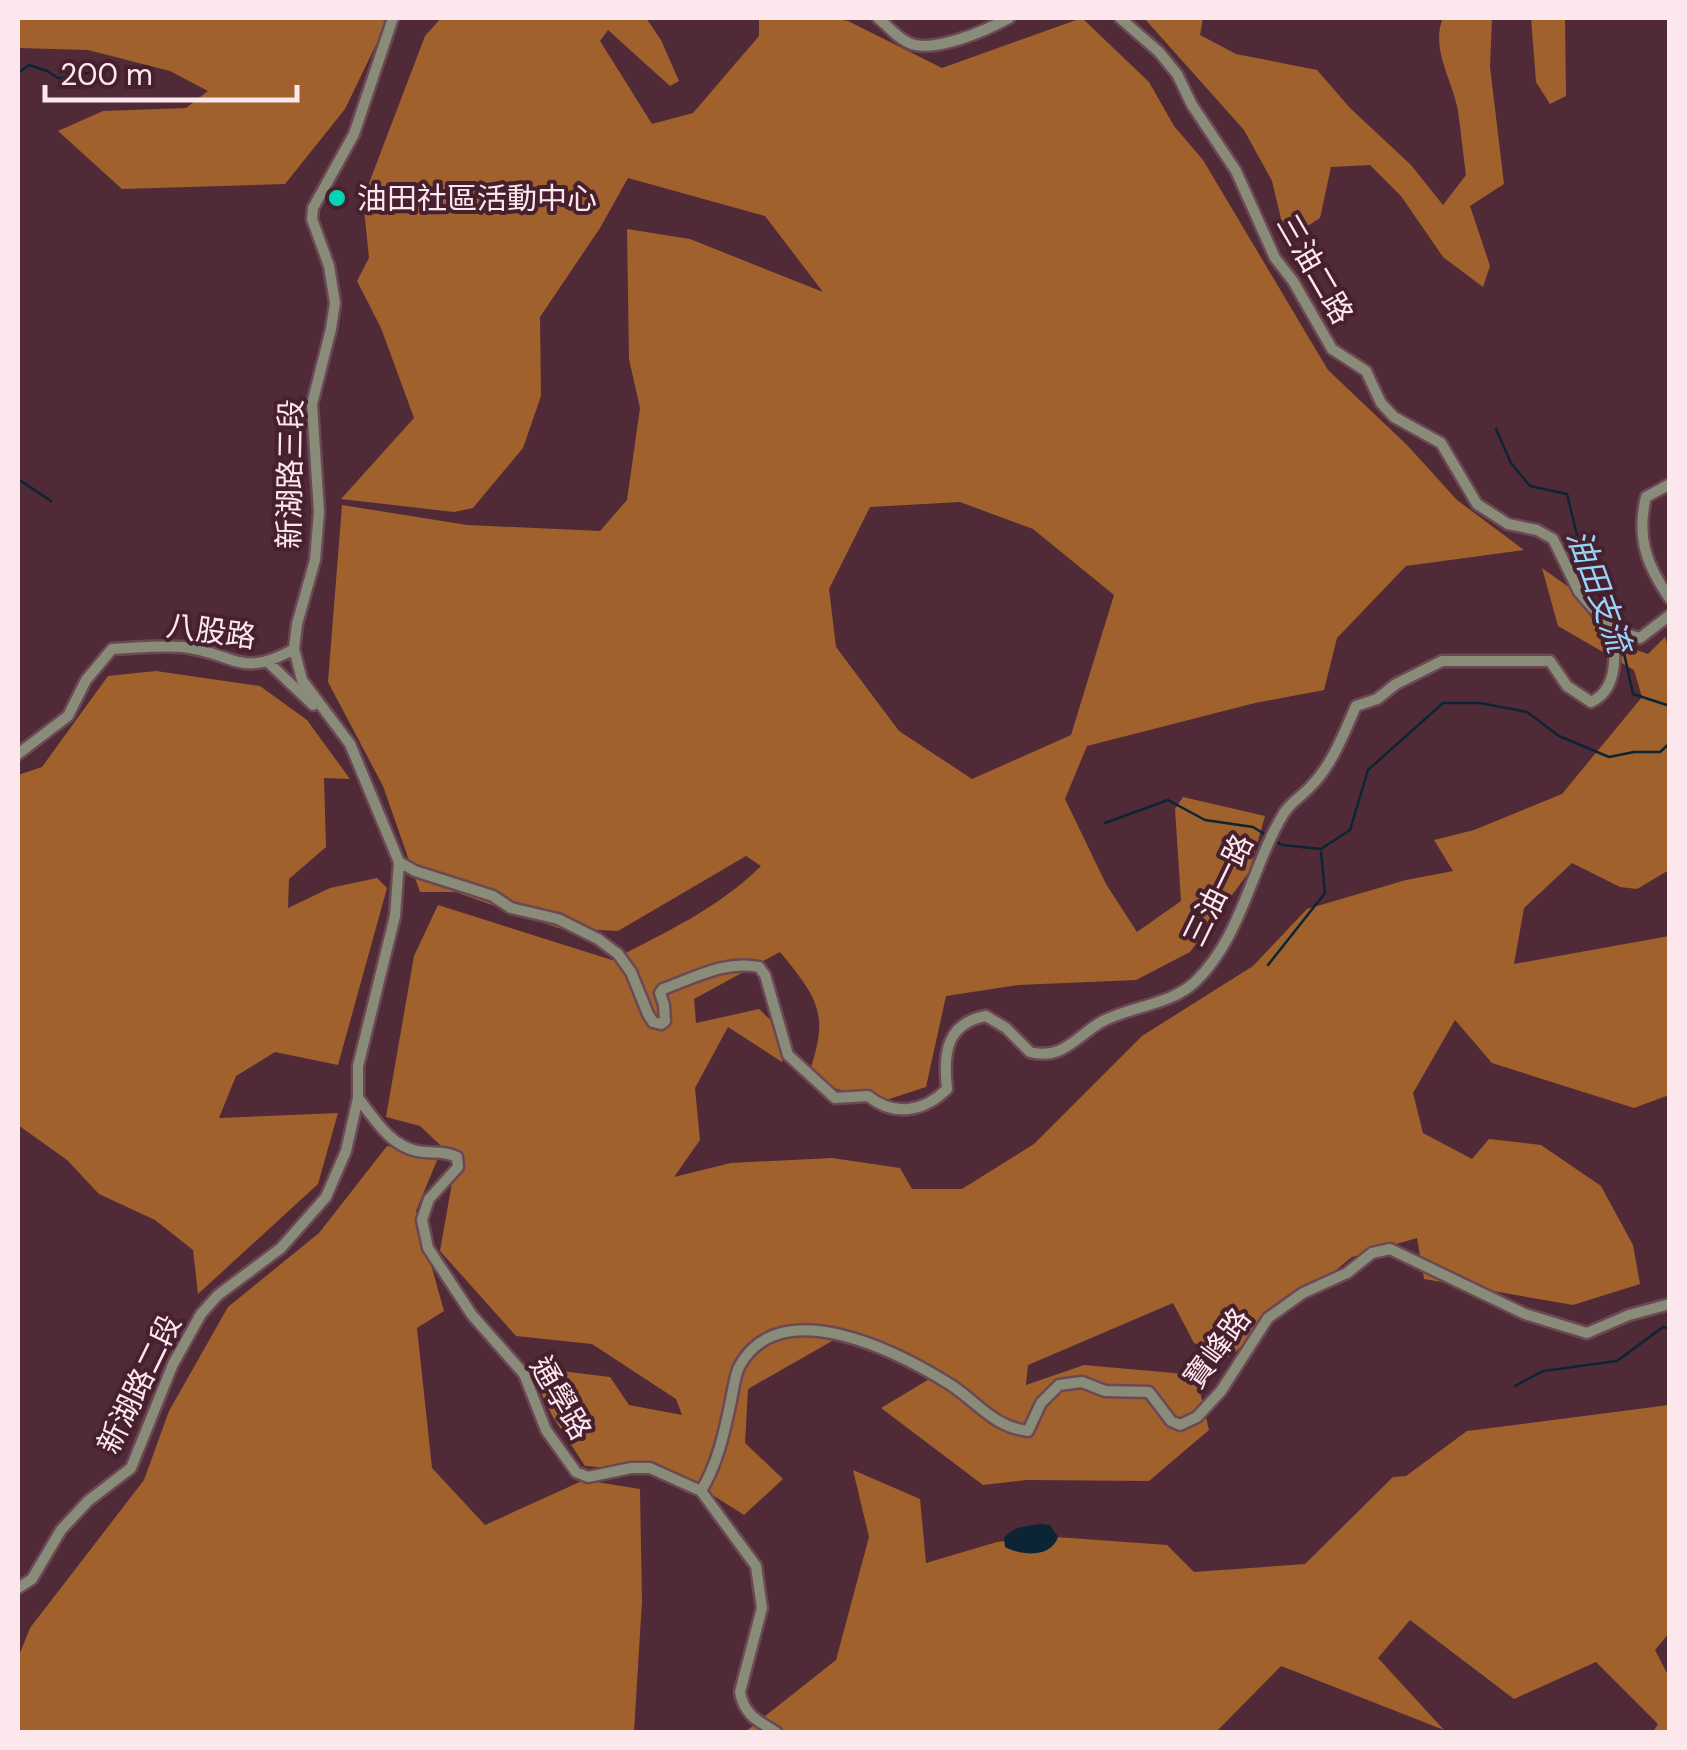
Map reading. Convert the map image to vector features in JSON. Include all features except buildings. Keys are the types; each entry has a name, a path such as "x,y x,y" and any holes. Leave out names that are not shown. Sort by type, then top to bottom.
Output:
{"street":[{"name":"新湖路三段","path":"294,649 315,560 319,512 312,404 332,328 334,303 329,266 312,219 313,208 354,134 393,18"},
{"path":"878,18 906,42 922,46 982,30 1009,18"},
{"name":"三油二路","path":"1120,18 1159,52 1176,74 1236,171 1275,258 1332,349 1366,371 1376,394 1394,417 1441,443 1477,504 1508,524 1537,530 1553,539 1579,592 1614,630"},
{"path":"1670,484 1646,497 1642,514 1647,563 1670,599"},
{"path":"1614,630 1640,638 1670,615"},
{"name":"三油一路","path":"399,862 415,871 493,896 511,908 558,919 598,939 618,954 631,972 653,1022 664,1022 660,993 664,988 718,968 759,966 765,974 792,1061 835,1098 868,1096 883,1108 908,1111 938,1098 947,1088 946,1043 956,1028 979,1016 1006,1028 1030,1052 1057,1054 1107,1018 1168,998 1192,985 1216,959 1234,926 1286,810 1326,767 1356,706 1377,699 1396,684 1442,661 1519,658 1550,661 1567,686 1591,702 1601,698 1609,685 1615,666 1614,630"},
{"name":"八股路","path":"18,754 68,716 86,680 112,649 184,647 235,664 269,664 294,649"},
{"path":"294,649 302,680 360,766 399,862 395,916 360,1056 358,1098"},
{"name":"八股路","path":"269,664 339,730"},
{"name":"通學路","path":"358,1098 394,1142 415,1151 456,1158 458,1167 428,1199 422,1220 428,1248 472,1315 524,1374 546,1430 576,1472 588,1478 650,1468 701,1491 756,1566 762,1608 740,1692 749,1716 776,1732"},
{"name":"新湖路二段","path":"18,1588 32,1579 61,1530 88,1500 131,1468 172,1364 201,1314 218,1296 281,1248 326,1197 346,1150 358,1098"},
{"name":"寶峰路","path":"701,1491 712,1474 740,1367 757,1348 799,1329 853,1337 911,1362 954,1387 1000,1425 1028,1431 1041,1403 1059,1386 1082,1382 1104,1391 1148,1392 1170,1421 1180,1425 1197,1417 1221,1391 1268,1318 1303,1293 1347,1273 1372,1253 1390,1249 1526,1314 1587,1333 1670,1304"}],"shaded area":[{"path":"18,18 389,18 345,109 285,184 122,189 58,131 103,111 186,108 208,91 170,71 88,50 18,48"},
{"path":"441,18 646,18 661,40 679,81 670,86 608,30 600,41 652,124 693,113 759,36 759,18 848,21 942,68 1082,18 1149,82 1174,126 1203,160 1328,370 1407,445 1457,500 1524,550 1406,566 1337,638 1324,690 1255,703 1087,746 1065,799 1106,884 1137,932 1181,901 1175,809 1183,797 1265,816 1249,872 1190,952 1136,980 1018,985 946,996 926,1087 886,1100 806,1082 818,1042 818,1012 805,985 780,952 694,999 696,1023 759,1009 787,1036 782,1062 728,1027 695,1088 700,1140 674,1177 731,1163 832,1158 900,1168 912,1189 962,1189 1034,1144 1142,1036 1253,966 1307,909 1406,880 1453,871 1434,840 1474,830 1562,794 1642,697 1634,670 1558,626 1542,568 1570,588 1619,644 1648,654 1665,637 1669,648 1669,870 1637,889 1620,887 1572,863 1524,908 1514,964 1669,936 1669,1095 1634,1108 1492,1063 1455,1020 1413,1093 1423,1133 1472,1159 1489,1139 1541,1145 1601,1186 1633,1245 1640,1284 1573,1305 1424,1279 1417,1238 1352,1257 1229,1357 1194,1343 1173,1303 1028,1365 1026,1385 1084,1365 1196,1375 1209,1430 1149,1481 1027,1480 983,1485 881,1408 936,1375 846,1333 748,1389 745,1443 783,1479 744,1515 678,1473 585,1466 553,1417 528,1367 610,1377 629,1405 682,1415 676,1399 592,1344 516,1336 440,1251 456,1160 420,1126 386,1117 414,956 438,905 612,960 709,907 761,866 746,856 618,931 558,928 455,892 420,892 383,786 328,682 342,505 467,525 600,531 627,500 640,408 629,359 627,229 690,239 823,292 765,216 628,178 600,228 540,317 541,396 523,448 473,508 454,512 341,499 414,418 381,328 357,281 369,258 363,199 425,36","holes":["960,502 1033,529 1114,595 1071,735 972,779 899,731 836,647 829,589 870,507"]},
{"path":"1144,18 1203,18 1200,35 1236,54 1317,70 1350,108 1411,165 1443,205 1466,175 1458,111 1441,53 1440,29 1443,18 1492,18 1490,67 1504,184 1470,206 1490,266 1483,287 1443,257 1401,196 1370,165 1331,167 1320,218 1286,240 1272,181 1244,130"},
{"path":"1531,18 1565,18 1566,96 1550,104 1536,82"},
{"path":"156,671 260,686 307,720 350,779 324,778 326,847 289,879 288,908 330,888 377,878 387,888 338,1065 275,1052 236,1076 219,1118 338,1113 318,1184 198,1294 193,1250 155,1220 99,1194 67,1160 18,1125 18,775 42,767 108,676"},
{"path":"387,1146 438,1158 416,1211 444,1311 417,1328 432,1468 485,1525 584,1480 640,1489 642,1601 634,1732 18,1732 18,1658 30,1628 144,1480 169,1411 228,1307 319,1233"},
{"path":"1669,1405 1669,1633 1655,1650 1669,1677 1669,1732 1653,1732 1658,1724 1596,1662 1514,1699 1410,1620 1378,1658 1444,1730 1281,1666 1216,1732 745,1732 836,1660 869,1537 853,1470 920,1499 926,1563 997,1542 1042,1536 1167,1545 1194,1572 1305,1564 1393,1477 1406,1476 1467,1431"}],"water":[{"path":"1050,1525 1058,1537 1049,1549 1027,1553 1005,1547 1004,1538 1012,1531"}],"waterway":[{"path":"18,73 29,65 58,78 107,70"},
{"name":"油田支流","path":"1496,429 1511,463 1530,486 1567,494 1587,576 1618,627"},
{"path":"18,479 51,501"},
{"name":"油田支流","path":"1620,635 1633,694 1670,706"},
{"path":"1273,840 1282,845 1321,849 1350,830 1368,770 1443,703 1480,703 1527,712 1559,736 1609,757 1660,752 1670,743"},
{"path":"1105,823 1168,800 1205,820 1253,827 1266,835"},
{"path":"1268,965 1325,893 1321,852"},
{"path":"1515,1386 1543,1371 1617,1361 1663,1327 1670,1328"}],"place":[{"name":"油田社區活動中心","path":"337,198"}]}
